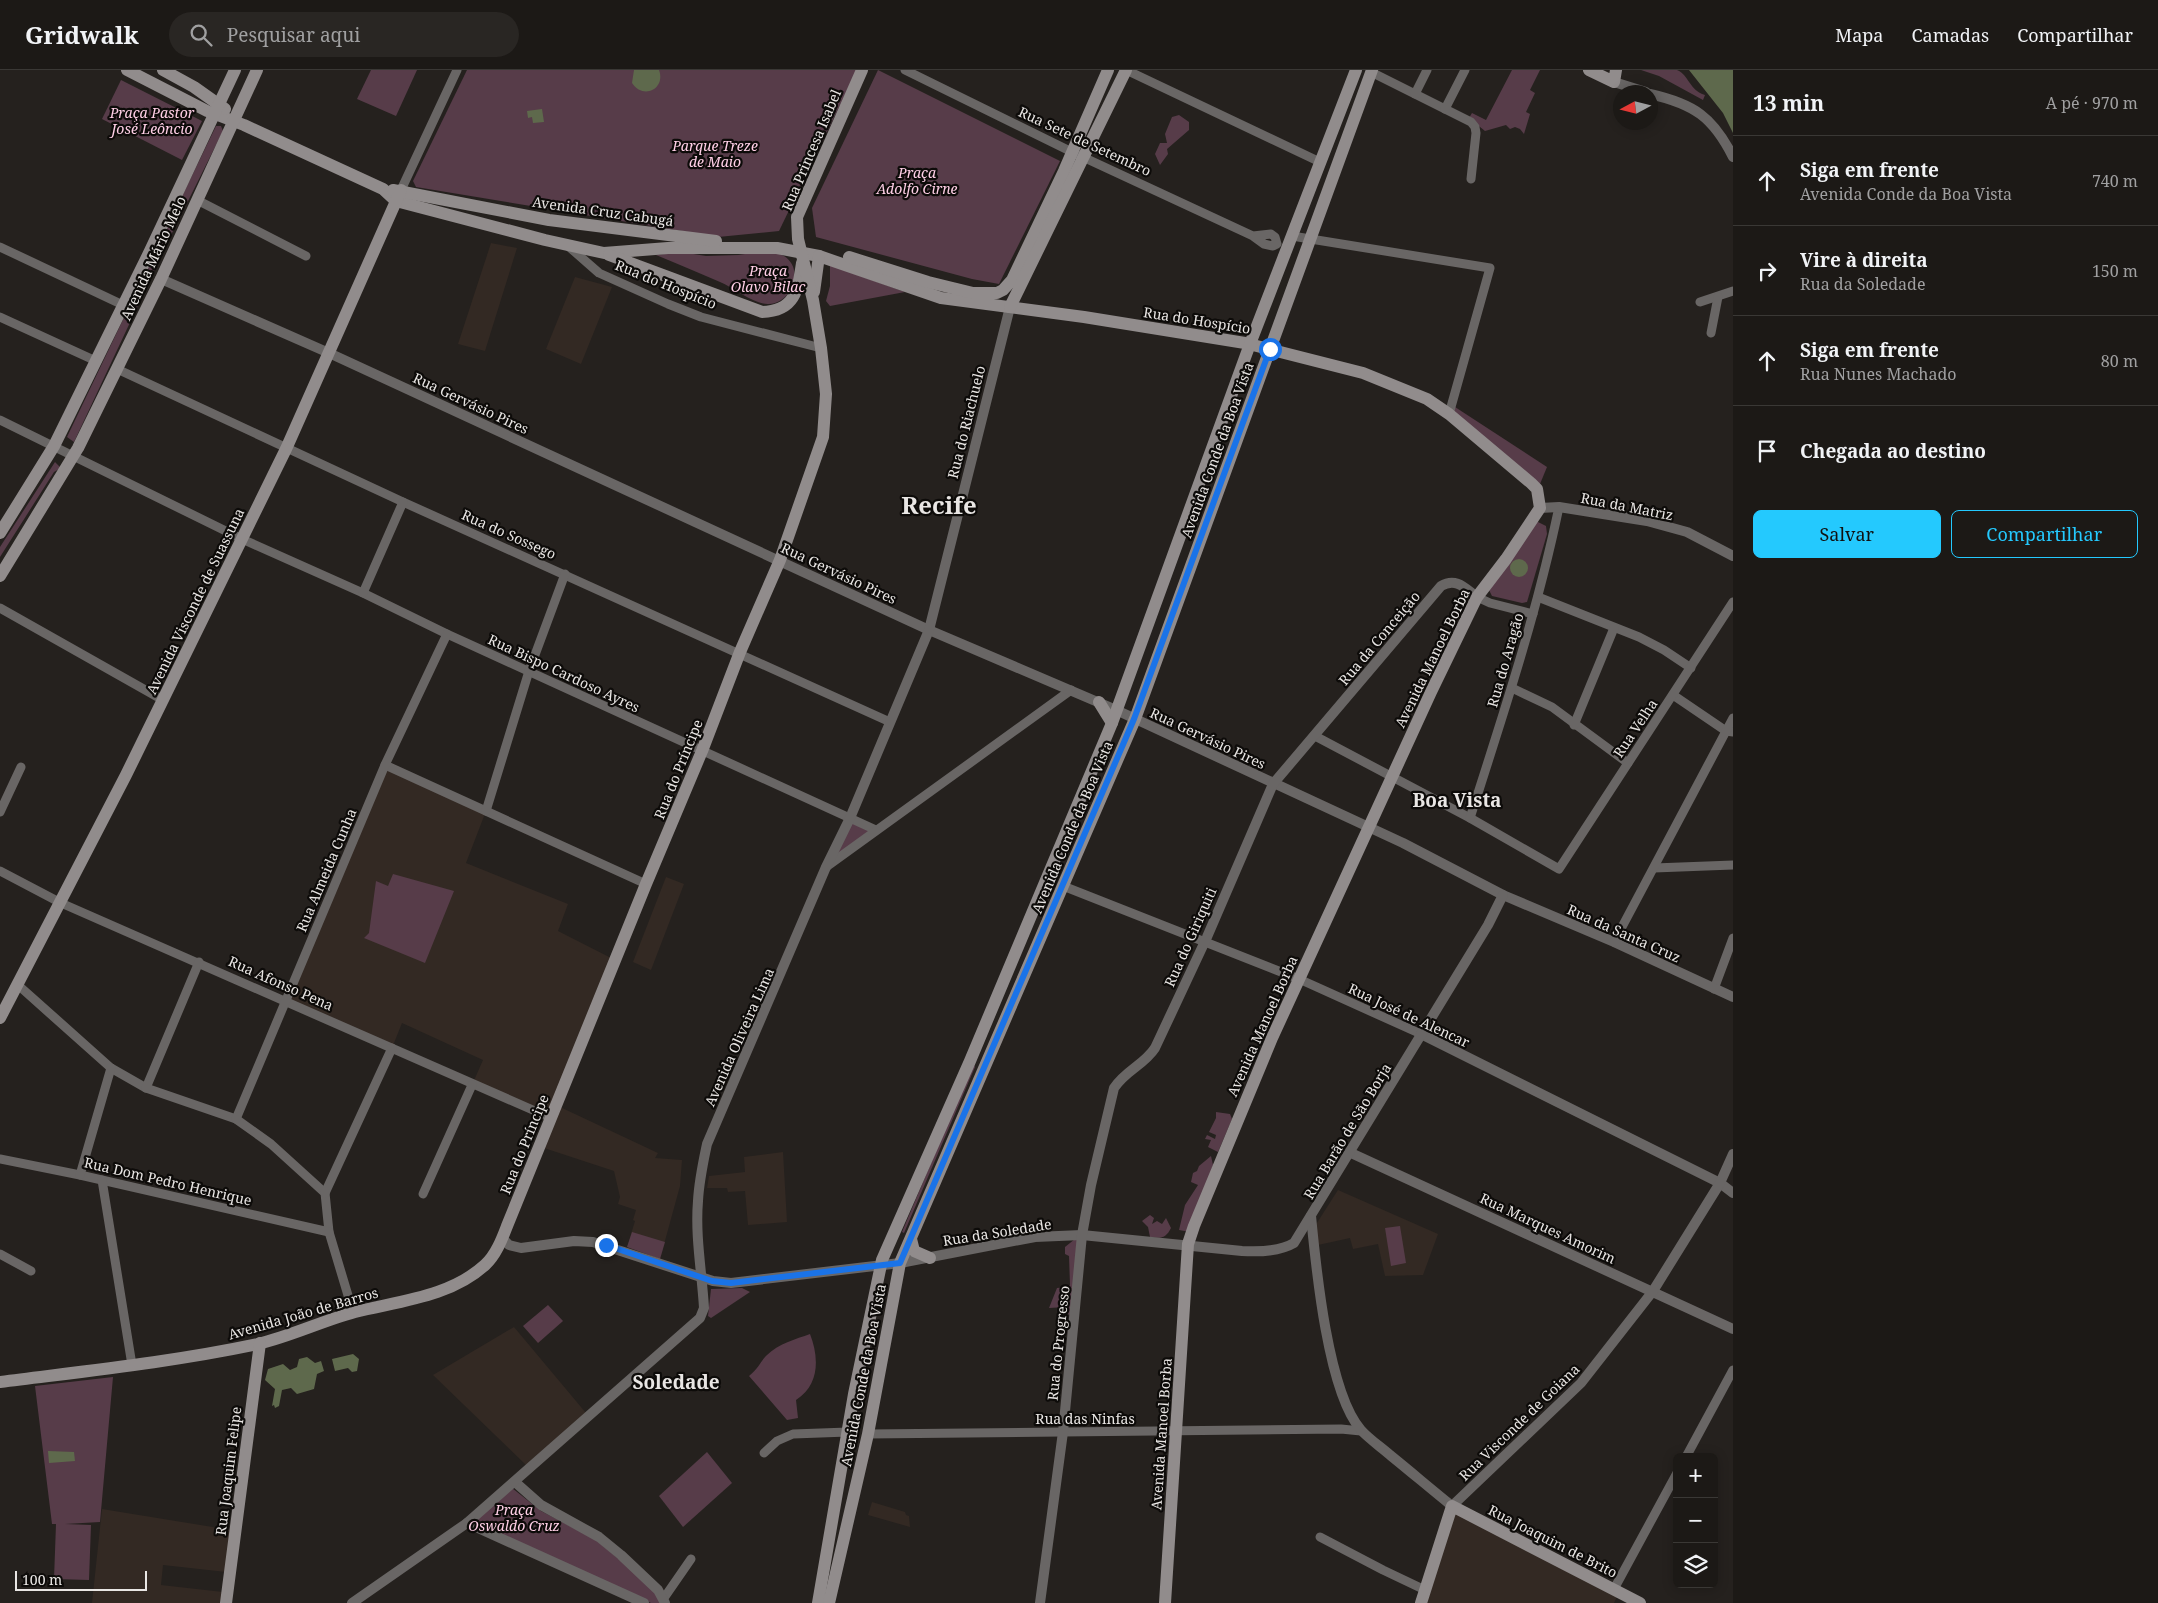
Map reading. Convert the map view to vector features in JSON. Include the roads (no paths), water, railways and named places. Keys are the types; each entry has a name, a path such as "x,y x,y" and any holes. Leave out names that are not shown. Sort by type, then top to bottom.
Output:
{"main road":[{"name":"Avenida Cruz Cabugá","path":"127,70 216,109 237,121 383,190 567,245 604,253 668,248 762,247 801,252 820,252"},
{"name":"Avenida Cruz Cabugá","path":"163,70 194,87 216,109"},
{"name":"Avenida Mário Melo","path":"0,533 54,446 124,304 234,70"},
{"name":"Avenida Mário Melo","path":"0,576 74,456 237,121 257,70"},
{"name":"Rua Princesa Isabel","path":"801,252 798,217 802,204 862,70"},
{"name":"Rua do Riachuelo","path":"1010,307 1078,154 1108,70"},
{"name":"Rua do Riachuelo","path":"820,252 928,282 987,294 1003,290 1012,280 1078,154 1126,70"},
{"name":"Avenida Conde da Boa Vista","path":"818,1603 880,1266 970,1061 1112,723 1250,344 1356,70"},
{"path":"1590,70 1615,76"},
{"name":"Avenida Conde da Boa Vista","path":"829,1603 868,1434 900,1263 1134,719 1372,71"},
{"name":"Avenida Cruz Cabugá","path":"398,195 549,220 705,240 770,239 801,252"},
{"name":"Avenida Visconde de Suassuna","path":"0,1018 61,903 286,449 398,195"},
{"path":"604,253 762,312 779,309 789,303 796,293 801,252"},
{"path":"801,252 813,300"},
{"path":"813,300 820,252"},
{"name":"Rua do Hospício","path":"820,252 941,298 1084,317 1250,344 1363,373 1427,399 1449,414 1537,489 1540,508"},
{"name":"Rua do Príncipe","path":"502,1238 702,751 740,652 780,560 823,437 826,394 813,300"},
{"name":"Avenida Manoel Borba","path":"1164,1603 1188,1244 1238,1115 1367,827 1431,692 1477,597 1506,559 1540,508"},
{"path":"1099,702 1112,723"},
{"name":"Avenida João de Barros","path":"0,1382 132,1365 260,1343 353,1312 436,1292 458,1282 484,1266 502,1238"},
{"path":"911,1239 914,1251 930,1258"},
{"name":"Rua Joaquim Felipe","path":"226,1603 260,1343"},
{"path":"1421,1603 1452,1506"},
{"name":"Rua Joaquim de Brito","path":"1452,1506 1640,1603"}],"street":[{"path":"398,195 457,70"},
{"name":"Rua Sete de Setembro","path":"905,70 1253,236"},
{"path":"1126,70 1320,162"},
{"path":"1415,94 1427,70"},
{"path":"1445,109 1464,70"},
{"path":"1372,71 1470,122 1476,133 1471,179"},
{"path":"1615,76 1632,85"},
{"path":"1658,96 1688,105 1701,113 1720,134 1733,157"},
{"path":"197,200 306,256"},
{"path":"1292,236 1490,268 1449,414"},
{"name":"Rua do Hospício","path":"567,245 589,266 599,272 668,304 701,317 821,348"},
{"path":"0,247 124,304"},
{"name":"Rua Gervásio Pires","path":"161,279 329,353 929,630 1117,710 1367,827 1503,895"},
{"path":"1700,302 1718,298 1733,291"},
{"path":"1711,333 1718,298"},
{"name":"Rua do Riachuelo","path":"850,818 929,630 1010,307"},
{"path":"0,317 96,361"},
{"name":"Rua do Sossego","path":"117,369 286,449 740,652 890,722"},
{"name":"Rua Bispo Cardoso Ayres","path":"0,420 242,539 876,830"},
{"path":"363,593 403,502"},
{"name":"Rua da Matriz","path":"1540,508 1559,507 1672,528 1687,532 1733,556"},
{"name":"Rua do Aragão","path":"1470,818 1512,688 1538,597 1559,507"},
{"path":"486,811 529,671 565,574"},
{"name":"Rua da Conceição","path":"1273,784 1441,586 1453,581 1490,603 1533,614"},
{"path":"1538,597 1655,645 1691,668"},
{"name":"Rua Velha","path":"1470,818 1559,868 1733,602"},
{"path":"0,608 163,700"},
{"path":"1574,725 1614,628"},
{"name":"Rua Almeida Cunha","path":"236,1120 385,765 448,634"},
{"path":"1512,688 1552,707 1628,763"},
{"path":"826,867 1071,690"},
{"path":"1673,695 1730,732"},
{"path":"1614,942 1730,732 1733,718"},
{"path":"1315,736 1470,818"},
{"path":"385,765 646,884"},
{"path":"0,812 21,767"},
{"name":"Rua do Giriquiti","path":"1114,1088 1121,1077 1143,1062 1155,1048 1273,784"},
{"name":"Avenida Oliveira Lima","path":"352,1603 467,1523 697,1322 704,1308 697,1225 698,1202 700,1177 708,1144 826,867 850,818"},
{"path":"1654,868 1733,865"},
{"name":"Rua Afonso Pena","path":"0,871 61,903 199,962 472,1085 551,1118"},
{"name":"Rua José de Alencar","path":"1063,886 1299,979 1421,1034 1720,1183 1733,1193"},
{"name":"Rua da Santa Cruz","path":"1503,895 1614,942 1733,998"},
{"name":"Rua Barão de São Borja","path":"1452,1506 1361,1431 1342,1398 1329,1344 1311,1216 1488,925 1503,895"},
{"path":"1714,989 1733,938"},
{"path":"146,1088 199,962"},
{"path":"18,984 111,1068 146,1088 236,1120 283,1154 326,1193"},
{"path":"353,1312 329,1232 326,1193 392,1048"},
{"path":"80,1175 111,1068"},
{"path":"423,1194 472,1085"},
{"name":"Rua do Progresso","path":"1040,1603 1063,1432 1082,1235 1091,1185 1114,1088"},
{"name":"Rua Marques Amorim","path":"1351,1152 1733,1329"},
{"name":"Rua Visconde de Goiana","path":"1452,1506 1581,1384 1653,1291 1720,1183 1733,1154"},
{"name":"Rua Dom Pedro Henrique","path":"0,1159 80,1175 329,1232"},
{"path":"102,1180 132,1365"},
{"name":"Rua da Soledade","path":"502,1238 509,1245 521,1248 574,1241 593,1242 712,1281 731,1283 900,1263 1035,1237 1082,1235 1256,1252 1284,1248 1294,1243 1311,1216"},
{"path":"0,1254 31,1271"},
{"path":"1688,1453 1733,1370"},
{"name":"Rua das Ninfas","path":"868,1434 1341,1429 1361,1431"},
{"path":"764,1453 777,1441 793,1434 848,1432"},
{"path":"1614,1589 1673,1480"},
{"path":"515,1482 541,1505 599,1536 621,1554 665,1600 691,1559"},
{"path":"467,1523 644,1603"},
{"path":"1320,1537 1425,1590"}],"district":[{"name":"Recife","path":"939,504"},
{"name":"Boa Vista","path":"1457,800"},
{"name":"Soledade","path":"676,1382"}],"park label":[{"name":"Praça Pastor José Leôncio","path":"152,120"},
{"name":"Parque Treze de Maio","path":"715,154"},
{"name":"Praça Adolfo Cirne","path":"917,180"},
{"name":"Praça Olavo Bilac","path":"768,278"},
{"name":"Praça Oswaldo Cruz","path":"514,1518"}]}
